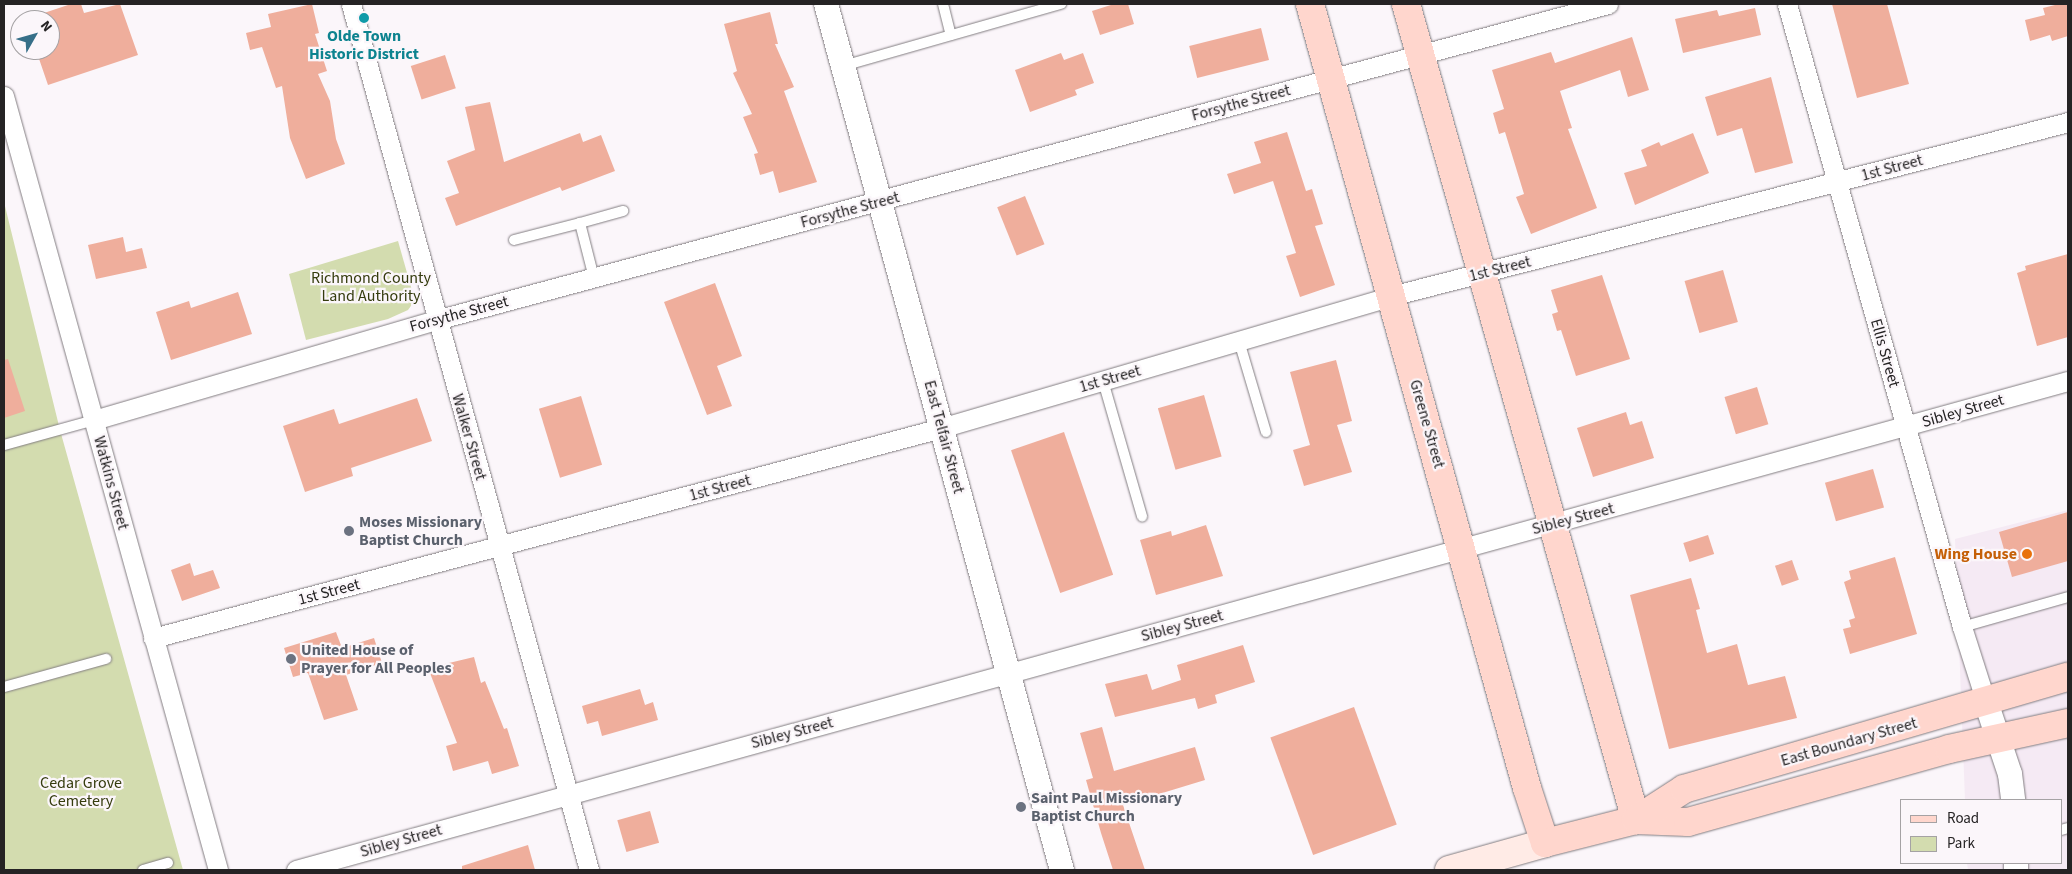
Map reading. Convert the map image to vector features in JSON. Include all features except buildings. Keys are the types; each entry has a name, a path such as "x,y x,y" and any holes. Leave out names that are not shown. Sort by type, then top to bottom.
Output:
{"main road":[{"name":"Greene Street","path":"1310,4 1463,549 1527,788 1545,843"},
{"path":"1406,4 1484,273 1636,820"},
{"name":"East Boundary Street","path":"1636,820 1684,789 1986,702 2068,676"},
{"name":"East Boundary Street","path":"1449,870 1636,820 1688,822 1949,749 2068,723"}],"street":[{"name":"Walker Street","path":"351,4 436,320 501,547 566,795 589,870"},
{"name":"East Telfair Street","path":"826,4 1062,870"},
{"name":"Forsythe Street","path":"94,420 436,320 880,202 1420,53 1608,4"},
{"name":"Ellis Street","path":"1787,4 1962,627 1986,702"},
{"name":"Watkins Street","path":"4,96 218,870"},
{"name":"1st Street","path":"153,638 501,547 941,428 1391,296 2068,122"},
{"name":"Sibley Street","path":"296,870 1906,428 2068,381"},
{"path":"1986,702 2010,774 2014,799"}],"lane":[{"path":"943,4 951,35"},
{"path":"843,66 1061,4"},
{"path":"514,240 623,211"},
{"path":"580,223 594,278"},
{"path":"1238,341 1266,432"},
{"path":"1103,380 1142,516"},
{"path":"4,445 94,420"},
{"path":"1962,627 2068,597"},
{"path":"4,687 106,659"},
{"path":"143,870 168,863"}],"shaded area":[{"path":"2068,510 2068,870 1968,870 1967,864 2062,864 2062,799 1965,799 1955,539"}],"green space":[{"name":"Cedar Grove Cemetery","path":"4,202 60,430 183,870 4,870"},
{"name":"Richmond County Land Authority","path":"398,241 413,294 413,303 408,310 388,319 306,340 289,274"}],"place":[{"name":"Olde Town Historic District","path":"364,18"},
{"name":"Moses Missionary Baptist Church","path":"349,531"},
{"name":"Wing House","path":"2027,554"},
{"name":"United House of Prayer for All Peoples","path":"291,659"},
{"name":"Saint Paul Missionary Baptist Church","path":"1021,807"}]}
